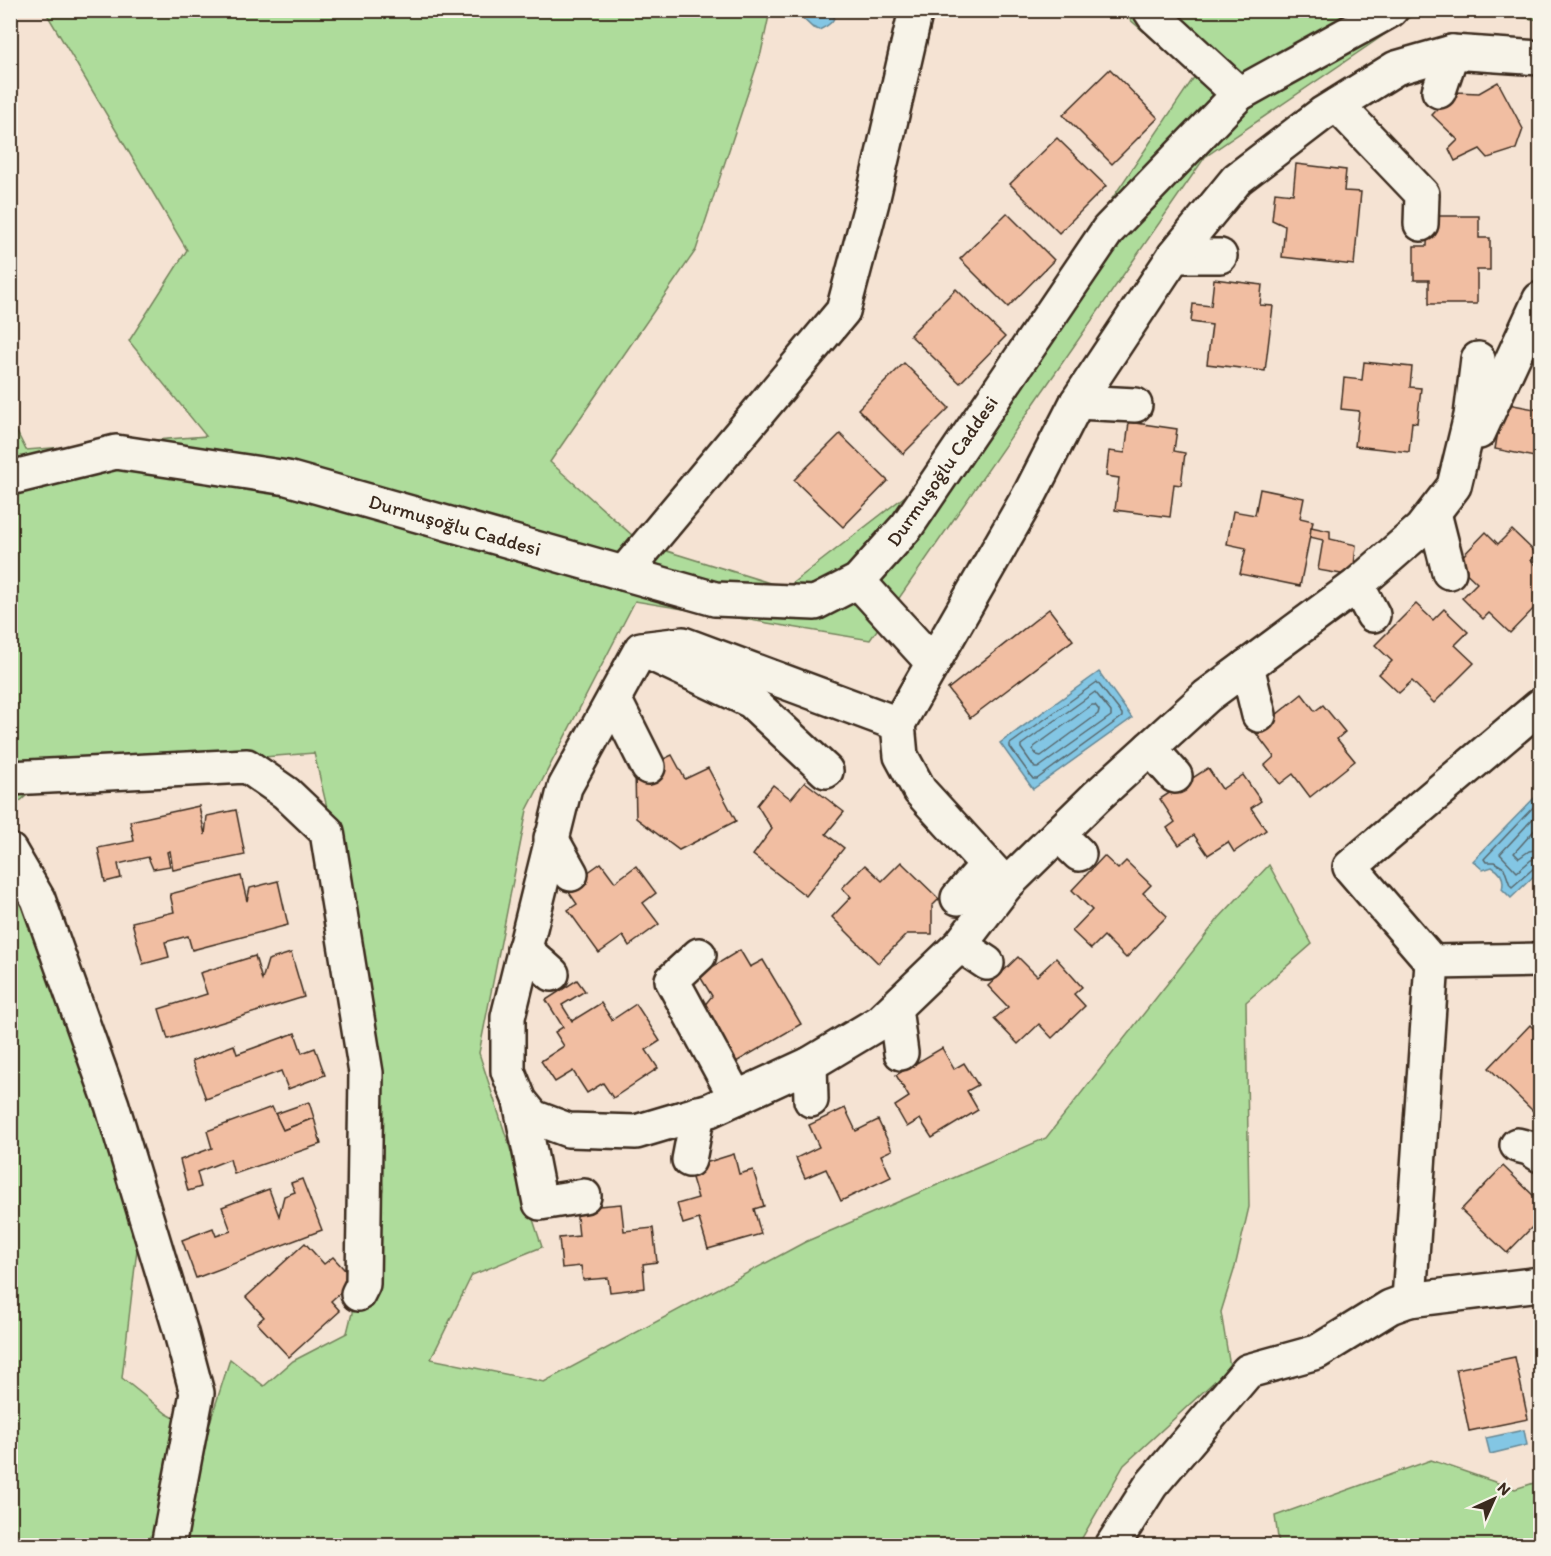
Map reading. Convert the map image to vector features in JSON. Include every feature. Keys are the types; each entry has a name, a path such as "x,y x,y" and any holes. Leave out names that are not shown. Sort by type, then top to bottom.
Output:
{"street":[{"path":"624,573 843,310 872,202 916,10"},
{"path":"1150,10 1239,94"},
{"name":"Durmuşoğlu Caddesi","path":"10,478 116,452 276,476 715,599 815,603 858,581 907,526 1108,230 1239,94 1391,10"},
{"path":"1439,91 1452,52"},
{"path":"997,875 920,791 901,756 898,724 1031,492 1077,402 1174,256 1237,179 1305,142 1336,105 1396,68 1452,52 1540,58"},
{"path":"1336,105 1422,194 1421,224"},
{"path":"1174,256 1220,256"},
{"path":"958,898 997,875 1069,844 1150,748 1207,696 1320,613 1345,583 1421,529 1454,486 1540,299"},
{"path":"1454,486 1471,416 1478,359"},
{"path":"1077,402 1135,405"},
{"path":"1434,513 1449,572"},
{"path":"858,581 933,663"},
{"path":"1345,583 1373,615"},
{"path":"641,649 683,644 898,724"},
{"path":"584,1196 540,1203 520,1101 508,1071 508,1017 565,787 641,649"},
{"path":"641,649 751,701 826,771"},
{"path":"1247,666 1259,715"},
{"path":"614,699 648,767"},
{"path":"1409,1300 1432,962 1350,867 1540,706"},
{"path":"1150,748 1175,776"},
{"path":"10,778 247,766 286,794 327,832 366,1073 363,1284 358,1294"},
{"path":"551,838 571,874"},
{"path":"10,851 38,899 112,1105 177,1318 197,1393 168,1545"},
{"path":"520,1101 533,1117 568,1130 636,1132 698,1113 810,1064 880,1022 960,945 997,875"},
{"path":"960,945 987,963"},
{"path":"524,949 552,974"},
{"path":"699,955 672,980 736,1098"},
{"path":"1432,962 1540,960"},
{"path":"894,1008 901,1053"},
{"path":"810,1064 811,1100"},
{"path":"689,1160 698,1113"},
{"path":"1112,1545 1151,1485 1248,1371 1317,1352 1390,1307 1409,1300 1540,1284"}],"green space":[{"path":"45,11 770,11 761,53 696,250 550,462 641,543 786,588 918,486 1195,76 1120,11 1419,11 1205,157 870,640 635,601 527,810 479,1053 542,1247 472,1275 431,1359 544,1382 805,1242 1046,1138 1219,918 1269,865 1312,944 1246,1002 1249,1207 1235,1267 1221,1312 1230,1367 1124,1465 1078,1545 11,1545 11,853 123,1181 137,1249 122,1378 167,1414 206,1435 230,1359 264,1386 293,1361 347,1333 383,1189 359,942 314,753 51,774 11,809 11,420 26,450 206,436 129,341 187,250"},
{"path":"1473,11 1540,11 1540,20"},
{"path":"1431,1460 1515,1489 1540,1481 1540,1545 1279,1545 1275,1516"}],"water":[{"path":"795,11 835,11 835,15 831,23 819,30 812,27"},
{"path":"1099,672 1132,718 1033,789 1000,743"},
{"path":"1540,792 1540,870 1511,898 1502,889 1503,879 1498,871 1492,867 1483,870 1473,861"},
{"path":"1524,1430 1527,1445 1490,1454 1486,1438"}],"building":[{"path":"1110,69 1158,118 1112,164 1063,115"},
{"path":"1498,82 1523,129 1516,149 1488,158 1480,149 1455,161 1449,149 1458,140 1432,115 1454,92 1479,93"},
{"path":"1057,138 1106,186 1059,233 1010,184"},
{"path":"1296,164 1346,170 1344,191 1361,192 1354,265 1282,257 1285,226 1272,220 1275,192 1293,194"},
{"path":"1007,213 1054,260 1008,307 960,259"},
{"path":"1428,216 1479,216 1479,238 1490,238 1490,270 1477,270 1477,304 1429,304 1429,280 1414,280 1414,246 1427,246"},
{"path":"1214,279 1262,285 1260,305 1273,306 1265,371 1207,364 1212,325 1191,322 1193,304 1211,306"},
{"path":"956,289 1005,337 960,383 910,335"},
{"path":"1364,362 1412,367 1410,387 1421,388 1417,423 1412,422 1409,452 1355,446 1359,411 1341,409 1344,378 1362,380"},
{"path":"904,363 949,408 903,454 858,409"},
{"path":"1503,403 1540,410 1540,458 1495,449"},
{"path":"1129,422 1177,429 1174,451 1185,453 1181,485 1174,484 1170,517 1115,510 1119,478 1106,476 1109,451 1125,453"},
{"path":"840,434 888,481 843,527 794,480"},
{"path":"1540,458 1540,483 1536,482"},
{"path":"1260,489 1304,498 1300,518 1313,521 1300,586 1240,574 1246,548 1227,544 1233,511 1255,515"},
{"path":"1311,527 1330,531 1330,539 1356,545 1353,576 1318,570 1323,540 1310,537"},
{"path":"1512,530 1537,554 1531,560 1540,569 1540,602 1510,633 1489,613 1483,619 1462,598 1477,583 1456,563 1486,532 1498,544"},
{"path":"1416,604 1433,620 1444,609 1468,632 1455,645 1474,663 1434,703 1412,681 1399,693 1379,674 1392,661 1375,645"},
{"path":"1049,609 1073,640 970,718 948,689"},
{"path":"1302,694 1315,711 1323,705 1345,732 1337,739 1355,761 1310,797 1293,774 1280,784 1265,765 1274,757 1255,732"},
{"path":"672,755 685,779 708,768 736,821 679,850 636,818 635,773"},
{"path":"1208,768 1222,789 1243,775 1261,801 1251,808 1266,830 1234,852 1228,842 1208,855 1194,835 1179,845 1167,828 1175,822 1160,799"},
{"path":"805,782 844,812 826,834 844,848 806,896 753,855 772,829 757,805 773,785 791,799"},
{"path":"199,806 205,835 207,816 236,810 245,855 173,870 170,851 167,852 170,866 153,869 148,857 118,864 121,878 105,882 98,848 134,841 130,821"},
{"path":"1104,856 1118,869 1126,861 1151,885 1143,893 1167,916 1126,958 1104,936 1091,949 1072,931 1092,910 1072,890"},
{"path":"901,862 939,899 932,906 932,934 907,934 878,963 832,917 851,897 842,888 865,865 882,881"},
{"path":"601,863 615,882 636,866 656,893 643,903 659,924 629,946 623,936 599,953 568,910 577,904 566,888"},
{"path":"241,876 247,901 250,888 278,881 288,925 192,950 188,936 165,942 169,957 143,964 132,922 174,912 170,894"},
{"path":"740,950 750,967 763,960 801,1024 731,1065 699,1012 712,996 699,975"},
{"path":"291,953 304,997 168,1039 159,1009 207,994 200,973 255,956 262,980 268,960"},
{"path":"1018,957 1037,976 1056,958 1082,987 1074,994 1085,1006 1052,1038 1039,1024 1018,1044 994,1019 1008,1007 988,986"},
{"path":"577,980 585,991 562,1005 572,1021 601,1003 612,1020 636,1004 660,1041 646,1050 658,1068 613,1098 603,1083 587,1093 573,1071 555,1082 541,1061 564,1046 555,1032 563,1027 546,1000"},
{"path":"1530,1025 1540,1035 1540,1105 1534,1112 1489,1068"},
{"path":"295,1033 302,1053 315,1048 325,1075 288,1089 281,1071 206,1099 192,1061 234,1045 237,1054"},
{"path":"942,1048 954,1069 964,1063 978,1085 967,1091 978,1110 932,1138 920,1119 907,1127 895,1106 909,1097 896,1075"},
{"path":"309,1102 314,1118 283,1130 275,1114"},
{"path":"272,1107 283,1130 314,1118 321,1144 234,1174 230,1159 197,1172 201,1187 188,1191 180,1160 212,1148 207,1131"},
{"path":"845,1108 856,1131 878,1120 892,1150 881,1155 891,1177 841,1201 826,1169 805,1178 796,1158 819,1147 809,1125"},
{"path":"734,1154 739,1174 753,1170 764,1206 754,1209 761,1234 708,1249 699,1219 683,1224 677,1204 698,1198 689,1168"},
{"path":"1503,1166 1540,1202 1540,1219 1507,1253 1461,1210"},
{"path":"302,1179 322,1230 196,1278 182,1240 213,1228 216,1236 231,1231 222,1207 269,1189 279,1216 284,1196 295,1192 291,1183"},
{"path":"621,1204 624,1231 653,1228 657,1262 643,1264 645,1288 610,1292 608,1278 583,1280 581,1266 562,1268 559,1238 579,1236 576,1208"},
{"path":"305,1243 324,1264 333,1257 354,1280 331,1301 340,1311 289,1357 257,1323 264,1317 246,1297"},
{"path":"1515,1357 1528,1419 1469,1431 1456,1369"}]}
